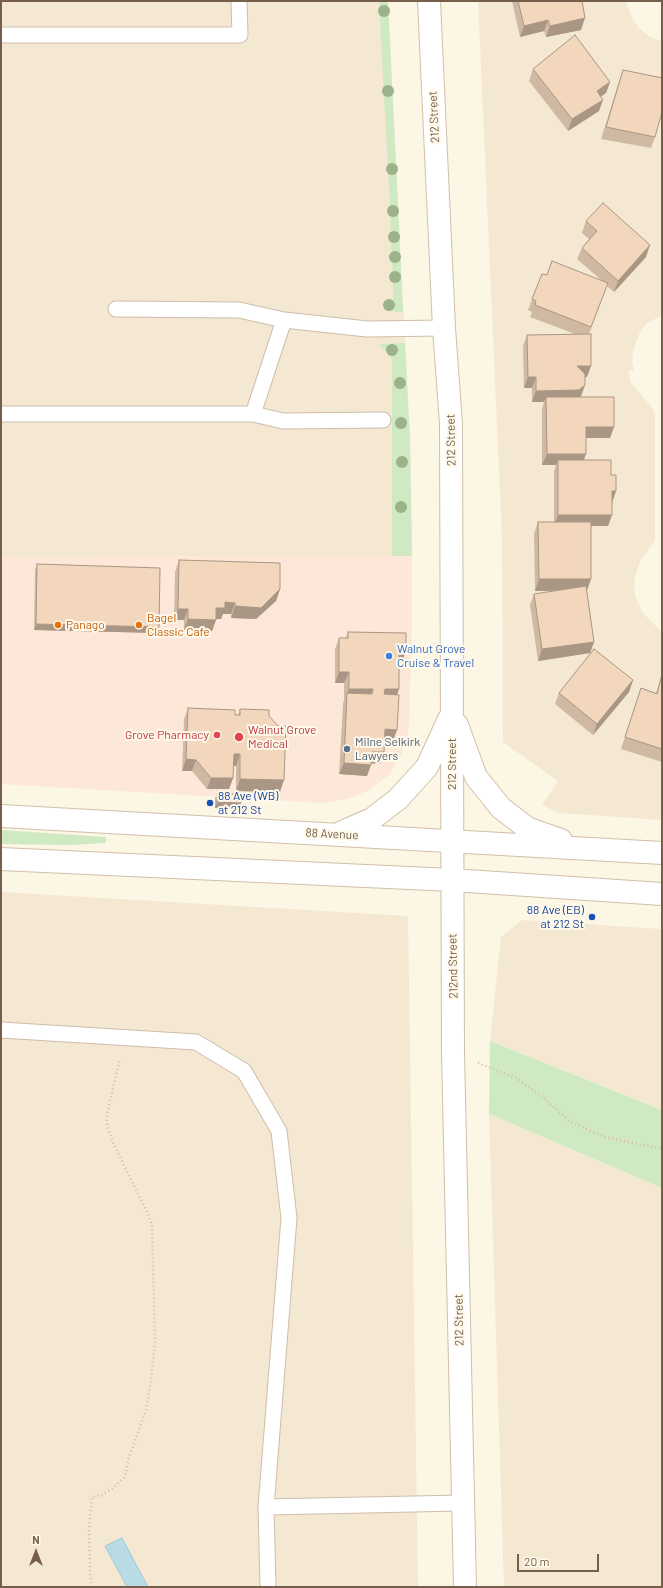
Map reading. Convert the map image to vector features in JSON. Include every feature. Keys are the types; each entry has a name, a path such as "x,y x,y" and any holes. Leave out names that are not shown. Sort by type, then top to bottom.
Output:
{"main road":[{"name":"212 Street","path":"429,1 444,328 451,424 452,880"},
{"path":"338,834 372,818 398,799 427,767 452,713"},
{"path":"452,713 476,776 501,808 527,828 581,848"},
{"name":"88 Avenue","path":"1,816 662,852"},
{"path":"1,859 452,880 662,894"},
{"name":"212nd Street","path":"452,880 454,1053"},
{"name":"212 Street","path":"454,1053 465,1587"}],"lane":[{"path":"1,35 240,35 239,1"},
{"path":"116,309 238,310 284,320 367,329 444,328"},
{"path":"253,414 284,320"},
{"path":"1,414 253,414 283,421 383,420"},
{"path":"1,1030 196,1042 244,1071 279,1131 289,1218 266,1508 268,1587"},
{"path":"266,1508 463,1503"}],"path":[{"path":"92,1587 88,1529 92,1497 102,1495 113,1488 125,1477 129,1457 146,1410 151,1382 155,1343 152,1225 148,1212 114,1144 107,1126 107,1113 126,1038"},
{"path":"454,1053 516,1078 543,1097 569,1121 605,1137 662,1148"}],"shaded area":[{"path":"1,1 388,1 410,439 412,556 1,557"},
{"path":"478,1 626,1 632,18 639,28 648,36 662,41 662,315 646,324 640,332 633,351 632,362 634,370 628,371 631,383 650,405 655,416 655,540 640,562 634,585 635,595 644,614 662,632 662,820 559,813 542,805 558,781 503,742 502,537"},
{"path":"412,556 409,728 401,756 389,775 367,791 347,799 322,803 1,784 1,557"},
{"path":"1,892 408,916 418,1587 1,1587"},
{"path":"522,920 662,929 662,1110 490,1041 501,937"},
{"path":"489,1114 662,1188 662,1587 504,1587"}],"green space":[{"path":"381,1 388,1 403,312 394,312 379,4"},
{"path":"405,343 410,439 412,556 392,556 392,360 379,344"},
{"path":"1,830 106,837 106,843 71,845 1,844"},
{"path":"490,1041 662,1110 662,1188 489,1114"}],"water":[{"path":"122,1538 148,1587 127,1587 105,1546"}],"building":[{"path":"518,1 582,1 585,18 550,26 548,20 524,26"},
{"path":"575,35 610,82 597,91 603,100 572,119 533,69"},
{"path":"623,70 662,78 662,112 655,137 606,127"},
{"path":"603,203 650,245 618,281 582,248 597,231 586,221"},
{"path":"552,261 608,283 591,327 535,305 536,301 532,299 542,274 547,275"},
{"path":"591,334 591,366 577,366 585,374 585,385 579,390 536,391 536,377 528,377 527,335"},
{"path":"546,397 614,397 614,427 586,427 586,454 547,454"},
{"path":"558,460 611,460 611,475 616,475 616,491 612,491 612,515 558,515"},
{"path":"538,522 591,522 591,579 539,579"},
{"path":"179,560 280,563 280,589 261,608 235,606 235,603 225,602 225,608 216,608 216,620 188,619 188,609 178,609"},
{"path":"37,564 160,568 159,627 36,624"},
{"path":"586,586 594,642 542,649 534,594"},
{"path":"348,632 406,633 406,652 399,652 399,689 385,689 384,694 399,695 397,730 385,729 384,752 372,752 371,765 344,763 347,693 372,694 373,689 349,689 349,672 339,672 339,638 348,638"},
{"path":"594,649 633,680 597,724 559,693"},
{"path":"661,678 662,749 625,737 641,688 657,694"},
{"path":"188,708 235,710 235,715 240,715 240,709 269,710 269,716 278,726 286,726 284,780 240,779 240,754 234,754 233,778 211,778 196,760 186,759"},
{"path":"218,793 241,794 241,803 217,802"}],"place":[{"name":"Panago","path":"58,625"},
{"name":"Bagel Classic Cafe","path":"139,625"},
{"name":"Walnut Grove Cruise & Travel","path":"389,656"},
{"name":"Grove Pharmacy","path":"217,735"},
{"name":"Walnut Grove Medical","path":"239,737"},
{"name":"Milne Selkirk Lawyers","path":"347,749"},
{"name":"88 Ave (WB) at 212 St","path":"210,803"},
{"name":"88 Ave (EB) at 212 St","path":"592,917"}]}
